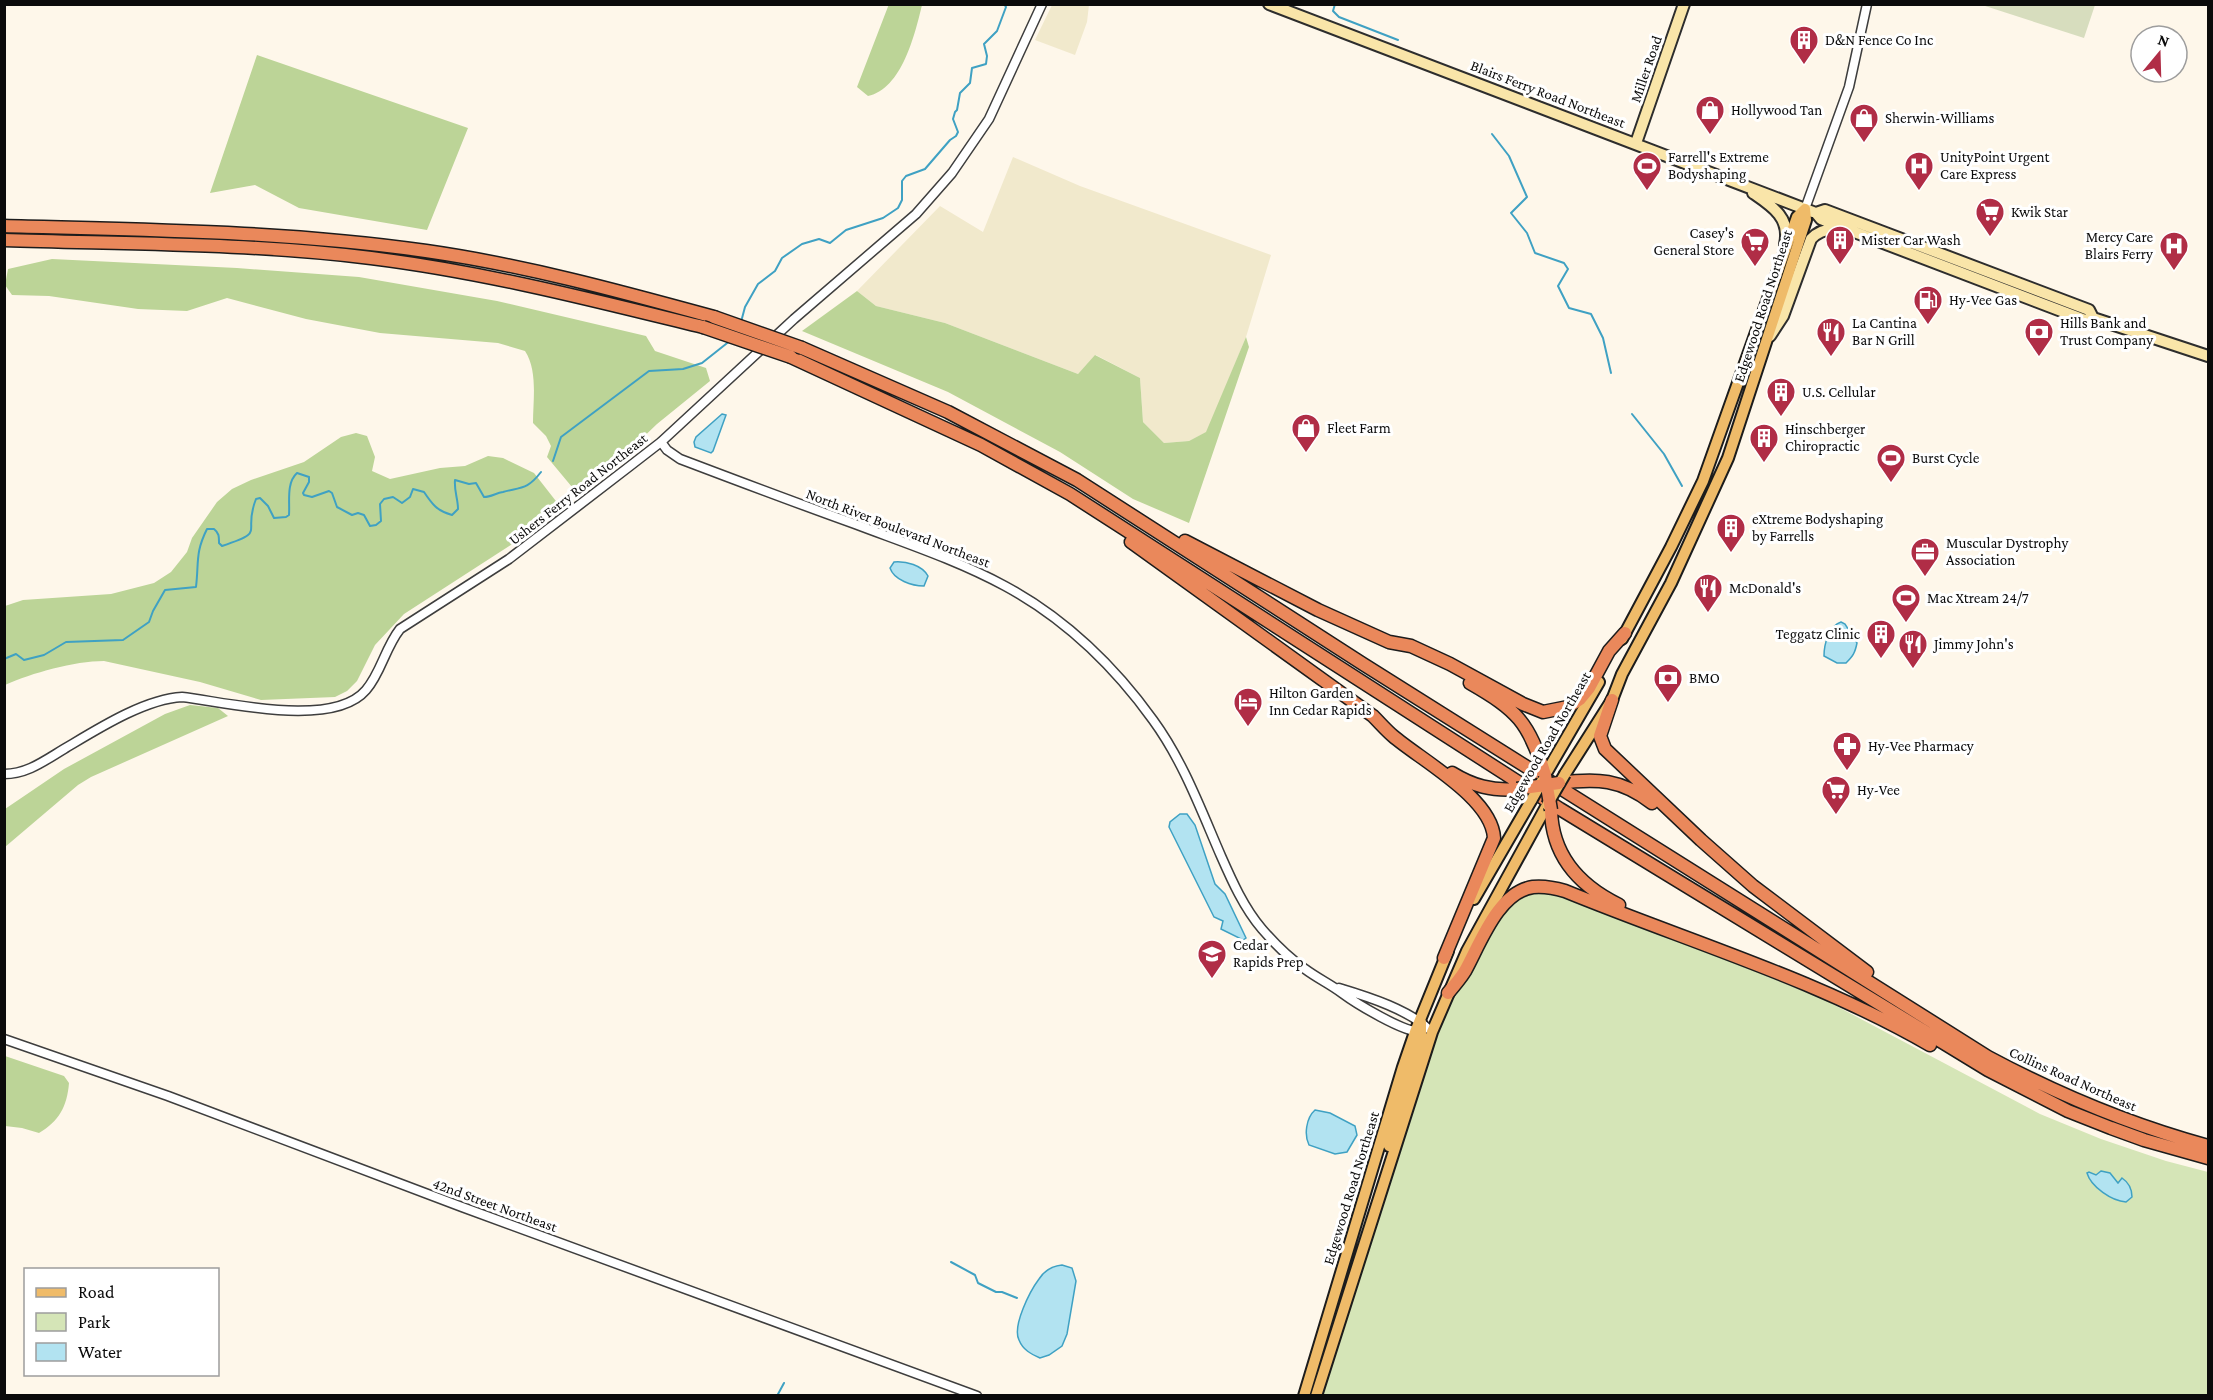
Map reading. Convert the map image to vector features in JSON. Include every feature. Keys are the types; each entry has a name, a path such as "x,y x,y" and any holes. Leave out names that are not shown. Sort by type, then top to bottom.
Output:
{"highway":[{"path":"4,226 260,233 362,242 459,256 598,285 714,317 802,348 948,412 1077,480 1262,583 1389,642 1465,680 1503,703 1526,726 1551,778 1549,805 1553,830 1562,855 1578,878 1590,889 1628,909 1735,957"},
{"path":"4,240 248,248 370,258 467,272 526,283 703,327 791,357 950,429 1022,466 1101,520 1461,779 1482,787 1499,790 1517,789 1551,778 1605,781 1629,788 1701,840"},
{"name":"Collins Road Northeast","path":"1022,466 1117,523 1560,809 1949,1048 2029,1093 2111,1128 2208,1158"},
{"path":"1077,480 1363,664 1933,1022"},
{"path":"1389,642 1411,646 1495,687 1522,704 1543,712 1568,707 1580,699 1589,688 1609,651 1625,633"},
{"path":"1612,700 1600,736 1605,749 1701,840 1771,900 1933,1022"},
{"path":"1373,716 1391,735 1472,798 1484,812 1494,830 1494,838 1444,958"},
{"path":"1448,993 1463,974 1495,916 1507,901 1531,887 1549,887 1565,891 1821,992 1891,1024 2023,1096 2063,1113 2111,1128"},
{"name":"Collins Road Northeast","path":"1933,1022 1988,1057 2034,1082 2147,1128 2208,1146"}],"main road":[{"name":"Blairs Ferry Road Northeast","path":"1269,4 1636,143 1816,213 1821,219 2085,320 2092,318 2208,356"},
{"name":"Miller Road","path":"1636,143 1684,4"},
{"path":"1738,183 1772,207 1785,222 1786,239 1779,266"},
{"name":"Edgewood Road Northeast","path":"1551,778 1703,481 1797,217 1805,209"},
{"name":"Edgewood Road Northeast","path":"1316,1395 1385,1179 1423,1032 1420,1019 1444,958 1477,892 1532,799 1612,700 1622,674 1663,601 1728,458 1806,220 1805,209"},
{"name":"Blairs Ferry Road Northeast","path":"1816,213 1824,210 2089,310 2092,318"},
{"path":"1767,341 1783,316 1814,236 1835,229 1857,233"},
{"name":"Edgewood Road Northeast","path":"1304,1395 1423,1032 1448,993 1488,910 1549,805"}],"street":[{"name":"Ushers Ferry Road Northeast","path":"4,774 27,771 100,728 158,700 182,696 250,707 303,710 354,700 367,689 388,646 400,629 509,559 661,442 794,319 897,232 937,192 968,152 989,119 1042,4"},
{"path":"1805,209 1849,87 1867,4"},
{"name":"North River Boulevard Northeast","path":"661,442 667,450 680,459 934,554 983,575 1027,599 1072,631 1114,672 1154,721 1187,780 1236,889 1260,927 1283,952 1304,969 1334,986 1357,1004 1423,1032"},
{"name":"North River Boulevard Northeast","path":"1334,986 1420,1019 1423,1032"},
{"name":"42nd Street Northeast","path":"4,1039 201,1109 977,1395"}],"shaded area":[{"path":"1052,5 1089,5 1087,22 1075,55 1035,40"},
{"path":"1013,157 1080,186 1271,255 1246,337 1207,432 1189,441 1164,443 1143,422 1140,378 1096,355 1078,374 945,323 876,306 857,291 940,206 983,232"}],"green space":[{"path":"889,4 922,5 911,45 898,72 880,91 868,96 857,87"},
{"path":"1982,5 2095,5 2084,38"},
{"path":"257,55 468,128 427,230 299,208 255,185 210,193"},
{"path":"52,259 237,268 359,277 497,301 646,336 655,351 706,368 710,381 657,424 606,473 577,493 547,457 551,446 546,436 533,423 532,367 525,351 498,343 380,333 306,319 227,298 187,311 138,309 49,296 12,295 5,285 8,269"},
{"path":"857,291 876,306 945,323 1078,374 1095,355 1140,378 1143,422 1164,443 1189,441 1206,432 1246,337 1249,347 1189,523 1133,499 1060,452 948,392 802,331"},
{"path":"356,433 367,436 375,457 372,471 390,479 440,468 465,466 488,456 503,458 534,473 559,505 514,543 404,614 375,645 357,681 347,691 335,697 261,700 200,682 104,661 53,668 5,685 5,606 23,600 111,594 154,583 171,572 187,552 192,538 217,502 232,489 304,462 341,437"},
{"path":"190,705 218,708 228,716 91,777 78,785 5,847 5,809 64,769 165,714"},
{"path":"1549,887 1825,1000 2040,1114 2101,1139 2166,1161 2208,1172 2208,1395 1316,1396 1448,993 1507,901"},
{"path":"5,1056 64,1076 69,1083 61,1112 52,1124 39,1133 5,1126"}],"water":[{"path":"722,414 726,415 713,451 711,453 695,447 696,437"},
{"path":"894,562 908,563 922,569 928,576 924,586 914,585 895,576 890,568"},
{"path":"1841,622 1845,624 1857,643 1846,663 1837,663 1824,656 1828,636 1833,627"},
{"path":"1180,814 1187,814 1195,825 1215,884 1225,894 1246,938 1243,940 1221,929 1223,921 1214,917 1169,827 1170,822"},
{"path":"1315,1110 1330,1113 1355,1126 1357,1135 1347,1152 1335,1154 1309,1145 1307,1127"},
{"path":"2101,1171 2110,1173 2118,1183 2122,1178 2128,1184 2132,1197 2126,1202 2120,1201 2097,1188 2087,1173 2096,1175"},
{"path":"1062,1265 1072,1268 1076,1281 1067,1334 1062,1346 1040,1358 1023,1346 1017,1334 1018,1326 1035,1284 1049,1269"}],"waterway":[{"path":"741,322 745,307 758,284 775,271 782,258 802,244 819,239 830,243 846,230 883,218 898,208 902,200 902,181 906,176 925,169 956,136 958,132 953,119 960,93 970,83 972,68 986,64 984,44 997,31 1006,7 1004,4"},
{"path":"1335,4 1333,11 1339,17 1398,40"},
{"path":"1492,134 1509,156 1527,197 1511,213 1527,233 1535,253 1564,263 1568,269 1558,286 1569,308 1591,314 1603,338 1611,373"},
{"path":"553,461 561,437 649,371 683,369 702,363 731,340"},
{"path":"1632,414 1664,454 1682,486"},
{"path":"4,659 16,654 24,660 44,655 66,642 123,640 149,622 165,590 196,587 199,551 207,529 216,530 222,546 245,537 251,530 252,510 256,499 260,498 268,506 274,518 289,515 290,487 297,473 309,477 304,495 312,497 329,491 337,507 352,515 358,513 364,515 370,526 381,521 380,504 384,499 393,497 402,503 410,497 413,489 424,492 435,506 452,515 458,509 455,480 469,484 476,483 484,497 487,497 524,486 532,482 541,472"},
{"path":"951,1262 975,1275 978,1283 996,1292 1017,1298"},
{"path":"777,1396 784,1383"}],"place":[{"name":"D&N Fence Co Inc","path":"1804,66"},
{"name":"Hollywood Tan","path":"1710,136"},
{"name":"Sherwin-Williams","path":"1864,144"},
{"name":"Farrell's Extreme Bodyshaping","path":"1647,192"},
{"name":"UnityPoint Urgent Care Express","path":"1919,192"},
{"name":"Kwik Star","path":"1990,238"},
{"name":"Mister Car Wash","path":"1840,266"},
{"name":"Casey's General Store","path":"1755,268"},
{"name":"Mercy Care Blairs Ferry","path":"2174,272"},
{"name":"Hy-Vee Gas","path":"1928,326"},
{"name":"La Cantina Bar N Grill","path":"1831,358"},
{"name":"Hills Bank and Trust Company","path":"2039,358"},
{"name":"U.S. Cellular","path":"1781,418"},
{"name":"Fleet Farm","path":"1306,454"},
{"name":"Hinschberger Chiropractic","path":"1764,464"},
{"name":"Burst Cycle","path":"1891,484"},
{"name":"eXtreme Bodyshaping by Farrells","path":"1731,554"},
{"name":"Muscular Dystrophy Association","path":"1925,578"},
{"name":"McDonald's","path":"1708,614"},
{"name":"Mac Xtream 24/7","path":"1906,624"},
{"name":"Teggatz Clinic","path":"1881,660"},
{"name":"Jimmy John's","path":"1913,670"},
{"name":"BMO","path":"1668,704"},
{"name":"Hilton Garden Inn Cedar Rapids","path":"1248,728"},
{"name":"Hy-Vee Pharmacy","path":"1847,772"},
{"name":"Hy-Vee","path":"1836,816"},
{"name":"Cedar Rapids Prep","path":"1212,980"}]}
